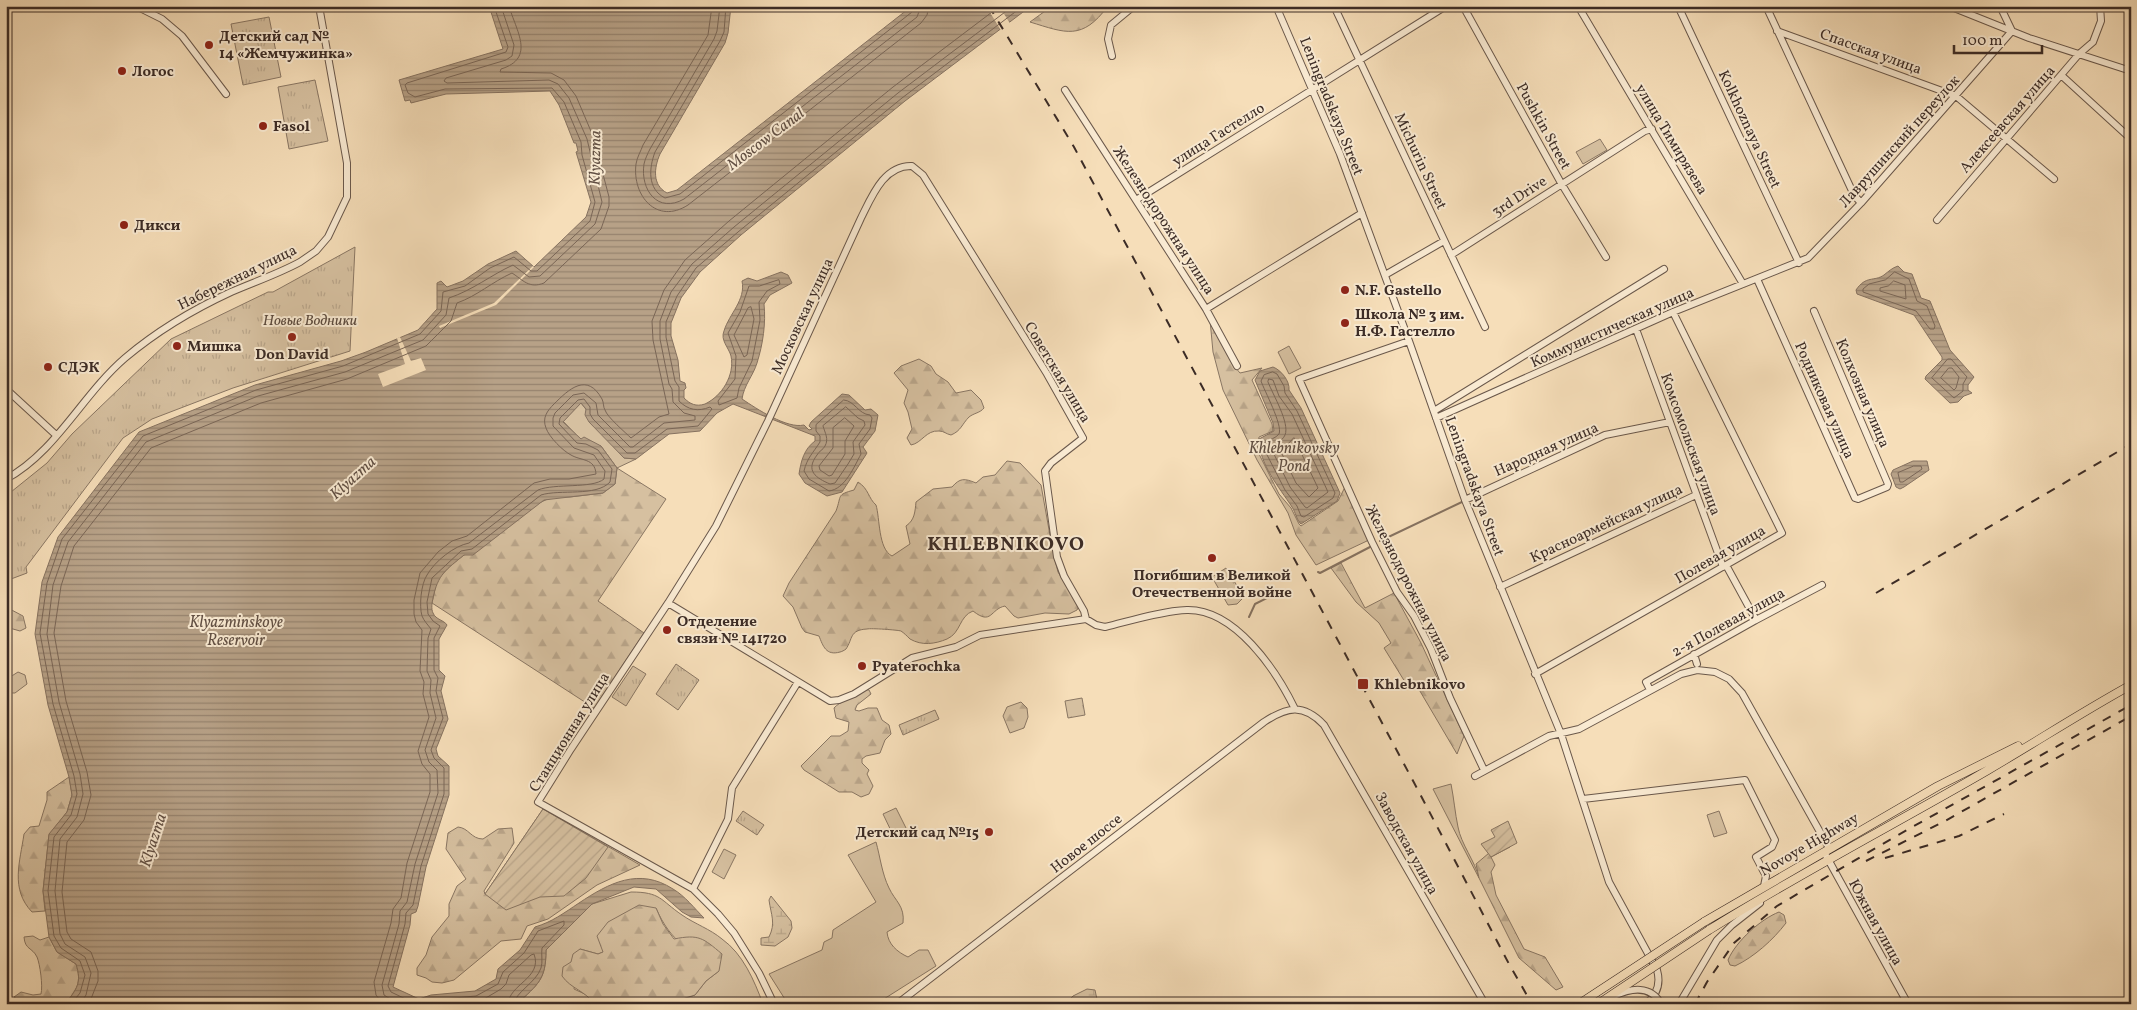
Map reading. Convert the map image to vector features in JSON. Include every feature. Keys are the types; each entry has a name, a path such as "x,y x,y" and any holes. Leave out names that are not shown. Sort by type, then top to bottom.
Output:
{"main road":[{"name":"Novoye Highway","path":"1579,1004 1704,922 1776,879 1989,769 2061,724 2131,685"},
{"name":"Novoye Highway","path":"1599,1004 1709,930 1782,886 1827,853"}],"street":[{"path":"136,6 162,19 182,36 226,94"},
{"name":"Набережная улица","path":"6,479 28,465 104,378 154,334 188,313 300,262 313,253 328,237 347,197 347,163 319,6"},
{"path":"1112,56 1108,39 1110,25 1134,6"},
{"name":"Leningradskaya Street","path":"1276,6 1313,89 1362,213 1465,500 1561,734 1583,798 1597,850 1609,882 1660,978 1651,1000 1646,1004"},
{"name":"Michurin Street","path":"1334,6 1485,326"},
{"name":"улица Гастелло","path":"1136,200 1446,6"},
{"name":"Pushkin Street","path":"1463,6 1561,183 1606,257"},
{"name":"улица Тимирязева","path":"1578,6 1743,284"},
{"name":"Kolkhoznaya Street","path":"1678,6 1799,263"},
{"path":"1766,6 1854,195 1861,204"},
{"path":"1949,6 2012,32 2131,71"},
{"path":"2000,6 2012,32"},
{"name":"Алексеевская улица","path":"1937,220 2079,54 2093,42 2101,21 2100,6"},
{"name":"Спасская улица","path":"1777,31 1956,96"},
{"name":"Лаврушинский переулок","path":"1799,263 1818,249 1861,204 2012,32"},
{"path":"2061,75 2130,138"},
{"name":"Железнодорожная улица","path":"1065,90 1206,309 1237,366"},
{"path":"1956,96 2054,180"},
{"name":"3rd Drive","path":"1451,255 1561,183 1645,131 1652,129"},
{"name":"Советская улица","path":"890,172 904,166 912,166 923,175 1047,374 1083,438 1058,457 1044,471 1057,557 1064,576 1084,611 1086,619"},
{"name":"Московская улица","path":"742,475 864,211 875,190 890,172"},
{"path":"1206,309 1362,213"},
{"path":"1385,275 1444,241"},
{"name":"Коммунистическая улица","path":"1436,418 1673,312 1799,263"},
{"name":"Коммунистическая улица","path":"1434,411 1664,269"},
{"name":"Родниковая улица","path":"1757,279 1855,498 1858,499 1888,486"},
{"name":"Колхозная улица","path":"1814,311 1888,486"},
{"name":"Полевая улица","path":"1535,674 1782,533 1673,312"},
{"name":"Комсомольская улица","path":"1636,329 1696,495 1724,566 1756,620"},
{"name":"Железнодорожная улица","path":"1409,341 1299,380 1372,542 1397,592 1414,616 1431,649 1450,698 1484,770"},
{"path":"6,389 56,435"},
{"name":"Народная улица","path":"1465,500 1605,435 1670,422"},
{"name":"Станционная улица","path":"742,475 716,526 668,603 571,748 538,802 692,889 718,914 734,933 759,973 774,1004"},
{"name":"Красноармейская улица","path":"1500,587 1696,495"},
{"name":"2-я Полевая улица","path":"1650,690 1646,682 1822,585"},
{"path":"668,603 827,700 839,700 854,694 912,658 956,647 980,635 1086,619 1096,625 1105,627 1188,610 1212,614 1234,628 1258,652 1282,684 1295,709"},
{"path":"1694,654 1697,664"},
{"name":"Южная улица","path":"1561,734 1580,729 1681,674 1698,670 1715,672 1729,679 1745,700 1908,1004"},
{"path":"692,889 728,819 732,788 798,682"},
{"name":"Новое шоссе","path":"896,1004 1264,722 1282,712 1295,709"},
{"name":"Заводская улица","path":"1295,709 1315,716 1324,724 1485,1004"},
{"path":"1474,776 1549,736 1561,734"},
{"path":"1583,798 1745,780 1775,840 1772,847 1756,856 1766,876 1764,886"},
{"path":"1766,876 1776,879"},
{"path":"1679,1004 1709,952 1721,936 1732,924 1782,886"},
{"path":"1599,1004 1627,990 1639,989 1654,995 1661,1004"}],"green space":[{"path":"1052,6 1108,6 1090,25 1073,31 1054,29 1030,22"},
{"path":"269,17 281,77 243,85 231,24"},
{"path":"315,80 328,141 289,149 278,87"},
{"path":"1600,139 1607,150 1583,164 1576,152"},
{"name":"Новые Водники","path":"355,247 350,351 233,388 152,419 123,438 26,567 27,573 11,579 6,569 6,514 10,511 6,496 47,463 72,434 171,339 268,292 273,292"},
{"path":"1210,320 1240,373 1262,368 1252,380 1272,424 1273,431 1259,437 1257,450 1279,494 1291,508 1299,524 1301,526 1338,501 1345,487 1369,540 1316,565 1296,535 1288,513 1257,460 1223,390 1213,352"},
{"path":"1289,346 1301,368 1289,374 1278,352"},
{"path":"919,359 931,366 936,374 948,382 956,393 971,390 981,400 984,408 969,417 951,435 941,431 931,432 911,445 907,438 912,429 904,403 908,390 894,373 901,366"},
{"path":"581,403 624,458 636,459 617,468 601,446 581,440 563,421"},
{"path":"1007,461 1020,463 1041,485 1058,572 1079,606 1077,610 1069,614 1045,613 1018,618 1005,606 996,610 988,617 973,611 968,613 952,636 942,641 928,644 910,639 901,631 861,630 854,633 846,649 835,653 831,653 826,649 819,636 805,632 793,607 783,596 789,583 836,511 844,493 854,490 858,482 864,488 876,505 884,547 892,556 910,544 906,526 913,518 916,502 933,489 952,487 957,482 963,480 976,483 983,477 995,475"},
{"path":"617,468 666,499 598,601 644,633 594,708 432,603 437,580 464,555 480,549 535,505 552,497 603,493 615,484"},
{"path":"1341,563 1365,608 1394,593 1421,643 1464,736 1457,754 1414,681 1405,682 1384,648 1391,643 1379,623 1356,602 1331,568"},
{"path":"1226,568 1244,597 1237,604 1228,605 1212,577"},
{"path":"6,607 23,616 26,628 20,631 6,627"},
{"path":"676,664 699,680 678,710 656,694"},
{"path":"633,666 646,674 626,706 612,697"},
{"path":"18,672 25,675 27,684 15,693 6,693 7,679"},
{"path":"864,689 869,690 871,694 857,705 855,710 877,708 882,720 889,725 891,734 885,740 880,753 866,756 862,759 862,763 869,770 867,774 873,786 869,794 861,797 852,792 839,792 804,770 801,766 831,736 840,736 848,731 849,722 836,718 834,708"},
{"path":"1082,698 1085,715 1068,718 1065,701"},
{"path":"1021,702 1027,708 1028,717 1024,728 1010,733 1003,716 1007,707"},
{"path":"935,710 939,719 903,735 899,725"},
{"path":"69,777 72,795 67,812 49,835 43,891 45,911 32,912 25,903 19,885 18,875 24,834 30,827 39,826 47,800 47,792"},
{"path":"1451,784 1460,833 1479,878 1433,789"},
{"path":"896,808 907,830 894,837 883,814"},
{"path":"543,809 640,865 597,885 548,919 527,926 521,939 501,941 454,980 442,983 432,982 417,975 417,968 426,955 432,937 449,916 449,904 457,886 466,879 446,849 448,833 458,827 465,829 479,839 483,839 498,829 512,828 514,843 484,891 485,894"},
{"path":"543,809 608,847 586,878 564,896 540,897 506,910 485,894"},
{"path":"743,811 764,825 757,835 736,821"},
{"path":"1719,811 1727,833 1714,837 1707,815"},
{"path":"1508,821 1517,843 1491,857 1481,844 1495,837 1491,830"},
{"path":"876,842 887,883 901,908 903,917 903,923 887,932 889,940 900,953 908,957 919,950 928,950 936,966 876,1004 788,1004 769,974 822,950 824,942 832,938 833,930 876,902 848,855"},
{"path":"1510,847 1491,857 1495,865 1491,872 1496,895 1524,949 1545,957 1563,987 1556,990 1519,958 1479,878 1476,864 1489,853"},
{"path":"724,849 736,855 724,879 712,872"},
{"path":"631,892 655,895 682,915 713,932 729,945 747,968 763,1004 743,1004 739,999 718,1004 673,1004 695,995 706,981 719,971 675,938 668,930 656,908 603,952 598,954 580,949 574,989 589,996 594,1004 517,1004 539,981 546,960 546,950 592,904"},
{"path":"771,896 791,921 792,928 788,937 775,946 761,945 761,938 769,937 771,932 772,919 769,900"},
{"path":"639,905 656,908 663,924 674,939 695,937 716,949 722,954 719,971 706,981 695,995 673,1004 649,1002 647,1004 594,1004 562,976 563,967 571,962 573,954 580,949 598,954 603,952 597,936 608,922"},
{"path":"1779,912 1784,915 1786,923 1775,936 1749,958 1735,966 1730,965 1728,960 1743,938 1765,920"},
{"path":"33,936 40,940 49,937 57,952 76,964 78,971 77,986 65,1004 23,1004 14,997 21,992 33,995 41,994 38,960 27,946 24,937"},
{"path":"1087,989 1095,990 1098,1004 1065,1004 1073,996"}],"water":[{"name":"Klyazminskoye Reservoir","path":"489,6 731,6 725,43 658,159 657,181 662,190 667,193 677,190 912,6 1031,6 905,101 741,235 700,272 681,298 671,323 671,336 678,360 680,381 685,383 686,388 684,390 684,398 693,404 705,404 717,396 729,377 732,363 723,334 742,294 742,281 748,278 757,281 781,272 788,275 792,283 770,295 764,304 761,348 742,399 772,417 789,424 804,425 809,430 812,429 809,426 811,422 842,394 849,395 865,410 871,409 878,415 875,431 863,447 867,453 842,492 827,496 805,483 799,474 804,456 808,448 815,441 815,436 733,404 717,413 700,431 669,434 636,459 624,458 589,422 585,415 586,409 581,403 563,422 581,439 584,437 601,446 617,468 615,484 603,493 544,500 473,555 464,555 444,573 437,583 432,611 436,617 447,625 439,639 439,670 445,676 441,691 448,719 436,749 438,756 449,766 449,795 426,867 418,906 416,912 411,914 410,925 393,987 419,999 431,995 475,991 496,979 498,969 520,950 535,927 558,917 602,889 624,880 636,878 660,882 682,895 704,918 691,917 682,912 656,889 634,887 592,904 546,950 546,960 539,981 517,1004 65,1004 77,986 78,971 76,964 57,952 49,937 43,891 49,834 67,812 72,795 69,777 48,705 35,634 42,582 58,537 139,432 255,385 341,361 418,330 437,309 437,283 441,281 447,287 463,281 488,264 516,251 534,267 586,217 591,202 576,152 578,151 576,143 574,143 559,105 550,91 446,94 411,103 410,100 405,101 399,80 503,49"},
{"path":"1898,266 1904,272 1912,274 1921,298 1930,301 1950,350 1974,377 1968,385 1968,390 1972,393 1964,396 1958,402 1950,403 1925,379 1942,360 1942,357 1914,315 1857,294 1856,290 1863,282 1880,277"},
{"name":"Khlebnikovsky Pond","path":"1273,367 1282,373 1289,390 1301,408 1340,493 1337,501 1301,524 1266,466 1260,448 1259,439 1274,431 1273,423 1255,380 1260,371"},
{"path":"1913,461 1927,461 1929,470 1904,487 1900,489 1896,487 1891,474 1893,470"}],"pier":[{"path":"986,6 999,6 1011,25 1002,32"},
{"path":"533,266 496,305 440,328 439,326 494,303"},
{"path":"400,337 411,361 421,358 426,370 383,387 378,374 405,364 397,338"}],"waterway":[{"path":"1380,541 1464,501"},
{"path":"1318,572 1320,573 1370,547"},
{"path":"1249,617 1255,604 1277,593"}],"railway":[{"path":"989,6 1074,147 1532,1004"},
{"path":"1876,593 2131,444"},
{"path":"1695,1004 1707,982 1734,943 1777,906 1898,835 2131,705"},
{"path":"1866,861 1945,821 2131,716"},
{"path":"1885,858 1959,836 2004,814"}],"place":[{"name":"Детский сад № 14 «Жемчужинка»","path":"209,45"},
{"name":"Логос","path":"122,71"},
{"name":"Fasol","path":"263,126"},
{"name":"Дикси","path":"124,225"},
{"name":"N.F. Gastello","path":"1345,290"},
{"name":"Школа № 3 им. Н.Ф. Гастелло","path":"1345,323"},
{"name":"Don David","path":"292,337"},
{"name":"Мишка","path":"177,346"},
{"name":"СДЭК","path":"48,367"},
{"name":"Погибшим в Великой Отечественной войне","path":"1212,558"},
{"name":"Отделение связи № 141720","path":"667,630"},
{"name":"Pyaterochka","path":"862,666"},
{"name":"Khlebnikovo","path":"1363,684"},
{"name":"Детский сад №15","path":"989,832"}],"district":[{"name":"KHLEBNIKOVO","path":"1006,543"}],"water label":[{"name":"Moscow Canal","path":"765,138"},
{"name":"Klyazma","path":"594,158"},
{"name":"Klyazma","path":"352,477"},
{"name":"Klyazma","path":"152,840"}]}
